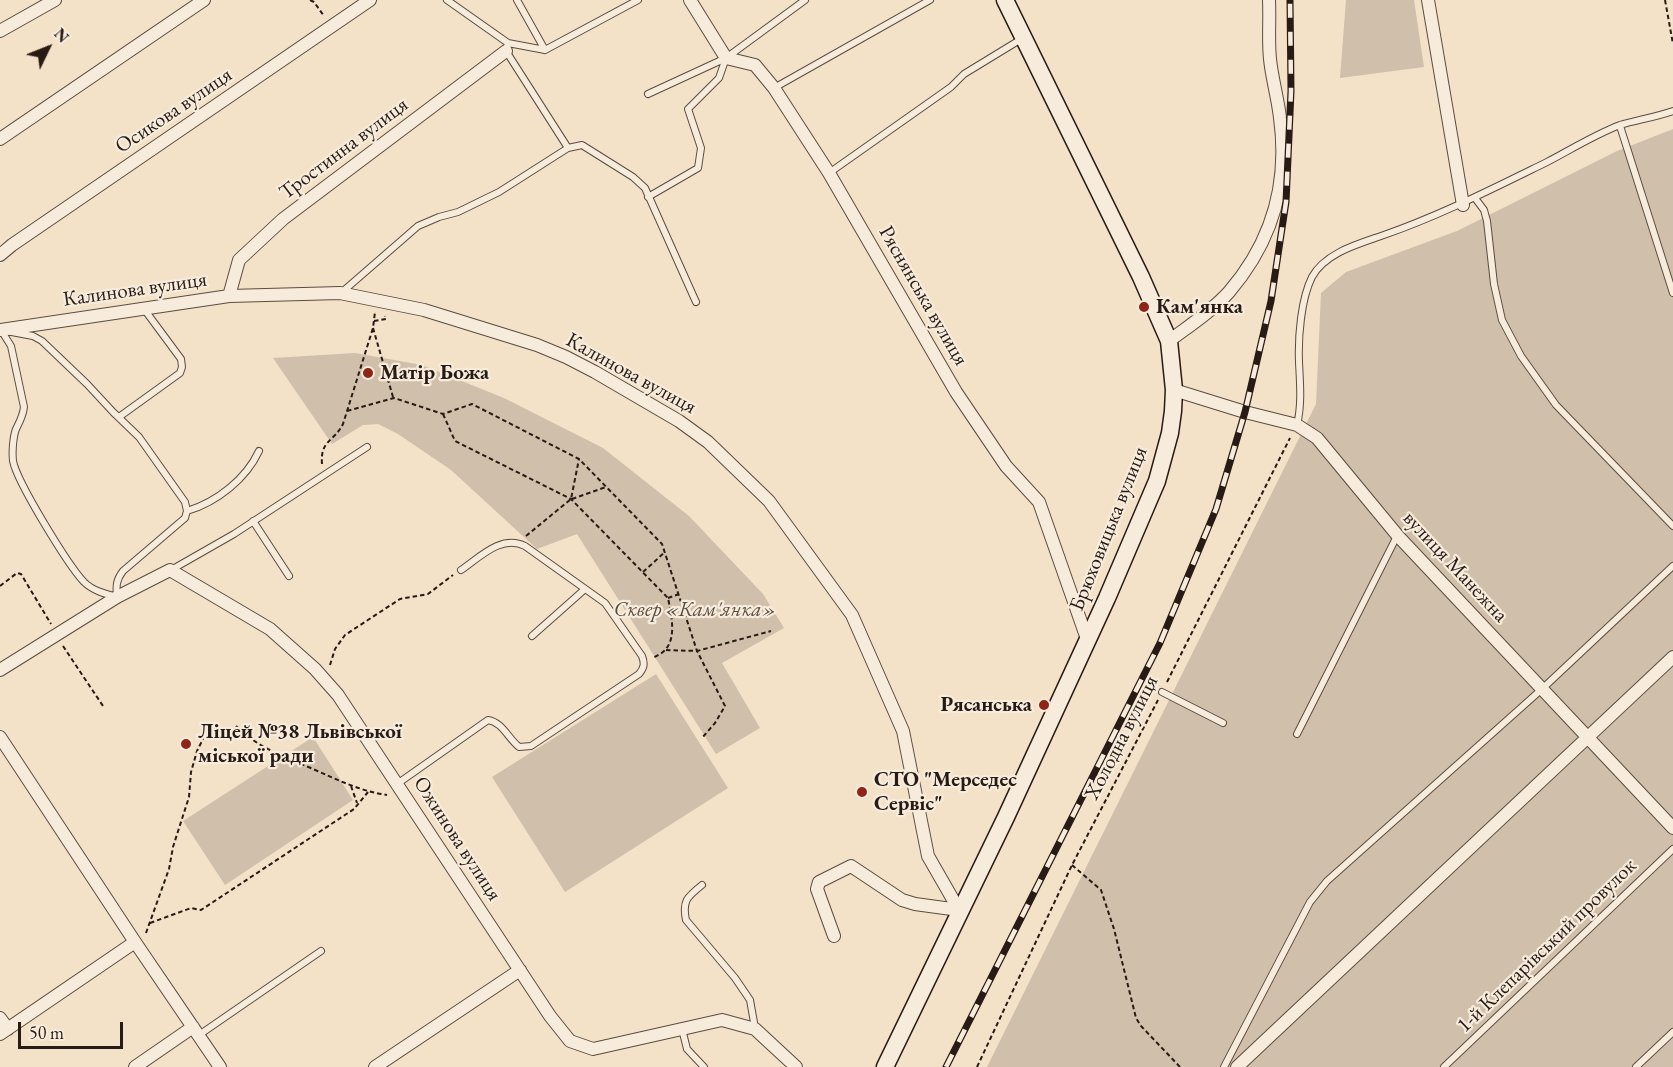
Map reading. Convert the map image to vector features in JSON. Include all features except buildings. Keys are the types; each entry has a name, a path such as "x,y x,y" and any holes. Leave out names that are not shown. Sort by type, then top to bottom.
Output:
{"main road":[{"name":"Брюховицька вулиця","path":"885,1067 1006,817 1088,639 1157,481 1170,433 1174,390 1169,341 1142,277 1005,0"}],"street":[{"path":"0,31 55,0"},
{"path":"0,139 204,0"},
{"name":"Осикова вулиця","path":"0,255 370,0"},
{"path":"690,0 730,58"},
{"path":"1169,341 1215,307 1230,292 1261,248 1276,210 1281,190 1283,159 1281,120 1270,59 1269,0"},
{"path":"1428,0 1463,205"},
{"name":"Тростинна вулиця","path":"229,296 239,260 283,219 507,47"},
{"name":"Ряснянська вулиця","path":"730,58 755,65 774,88 829,173 956,392 1006,466 1039,502 1088,639"},
{"name":"Калинова вулиця","path":"0,327 229,296 340,293 424,310 537,345 566,357 679,421 708,442 758,490 786,522 852,615 903,731 928,856 959,910"},
{"name":"вулиця Манежна","path":"1174,390 1297,425 1317,438 1398,536 1673,828"},
{"path":"0,670 117,597 170,570"},
{"name":"Ожинова вулиця","path":"170,570 270,629 339,695 550,1016 570,1041 593,1049 722,1020 755,1029"},
{"path":"1237,1067 1673,657"},
{"path":"0,737 140,938 220,1067"},
{"path":"834,936 817,885 851,866 902,900 959,910"},
{"path":"0,1018 4,1032 140,938"},
{"path":"375,1067 520,970"},
{"path":"755,1029 796,1067"},
{"path":"135,1067 196,1031"}],"lane":[{"path":"447,0 507,47 568,148"},
{"path":"517,0 544,50"},
{"path":"507,47 544,50 638,0"},
{"path":"648,94 730,58 805,0"},
{"path":"774,88 930,0"},
{"path":"829,173 951,87 964,74 1023,38"},
{"path":"648,197 698,168 701,148 688,109 719,78 730,58"},
{"path":"1297,425 1301,408 1299,350 1301,320 1312,276 1320,266 1334,255 1463,205 1620,126 1673,111"},
{"path":"1620,126 1673,293"},
{"path":"340,293 417,226 458,212 499,192 568,148 582,146 633,177 645,188 696,302"},
{"path":"1474,198 1484,210 1487,221 1494,284 1502,320 1521,356 1556,405 1673,526"},
{"path":"119,417 180,373 182,367 181,359 144,309"},
{"path":"0,327 33,336 42,341 139,437 185,502 187,511 185,518 123,571 115,584 117,597 99,591 84,582 55,539 18,474 13,461 14,441 24,407 11,346 0,327"},
{"path":"170,570 253,521 367,447"},
{"path":"187,511 203,506 242,478 259,451"},
{"path":"253,521 290,576"},
{"path":"1298,734 1398,536"},
{"path":"397,784 488,720 499,725 519,747 531,746 639,674 643,669 642,656 605,603 518,543 501,544 461,570"},
{"path":"1224,1067 1310,902 1327,882 1542,689 1673,566"},
{"path":"532,636 585,589"},
{"path":"1162,692 1223,723"},
{"name":"1-й Клепарівський провулок","path":"1444,1067 1673,849"},
{"path":"702,885 686,900 684,910 686,920 735,978 750,1000 755,1029"},
{"path":"196,1031 321,951"},
{"path":"682,1029 687,1049 704,1067"},
{"path":"1636,1067 1673,1032"}],"path":[{"path":"310,0 314,2 332,27"},
{"path":"1665,0 1673,44"},
{"path":"323,476 321,454 323,446 342,428 373,328 375,310"},
{"path":"373,328 394,398"},
{"path":"347,411 394,398 443,414 472,404 579,459 662,544 698,651 725,705 710,730 702,738"},
{"path":"443,414 455,441 571,499 668,598 672,632 666,650"},
{"name":"Холодна вулиця","path":"977,1067 1072,866 1297,425"},
{"path":"571,499 579,459"},
{"path":"518,543 571,499 606,487"},
{"path":"643,572 665,552"},
{"path":"326,681 335,649 345,635 400,599 428,594 461,570"},
{"path":"0,586 17,573 21,574 52,625"},
{"path":"668,598 679,594"},
{"path":"644,663 666,650 698,651 771,631"},
{"path":"60,641 102,706"},
{"path":"236,726 266,749 351,786 368,792 405,796"},
{"path":"140,938 150,922 169,869 173,847 189,797 191,772 197,751 206,733"},
{"path":"351,786 357,803"},
{"path":"150,922 191,908 201,910 354,809 368,792"},
{"path":"1072,866 1101,890 1114,929 1136,1018 1180,1067"}],"green space":[{"path":"1346,0 1414,0 1424,67 1340,78"},
{"path":"1673,129 1673,1067 987,1067 1316,404 1321,293 1346,272 1457,231 1617,151"},
{"name":"Сквер «Кам'янка»","path":"355,353 422,365 504,398 603,448 689,516 763,594 784,628 722,663 760,728 716,754 577,534 537,549 451,470 398,434 378,424 363,425 332,444 273,358"},
{"path":"656,674 728,788 565,892 492,777"},
{"path":"313,737 353,800 225,885 183,821"}],"railway":[{"path":"946,1067 1160,643 1216,509 1245,412 1271,301 1286,202 1291,91 1290,0"}],"place":[{"name":"Кам'янка","path":"1144,307"},
{"name":"Матір Божа","path":"368,373"},
{"name":"Рясанська","path":"1044,705"},
{"name":"Ліцей №38 Львівської міської ради","path":"186,744"},
{"name":"СТО \"Мерседес Сервіс\"","path":"862,792"}]}
